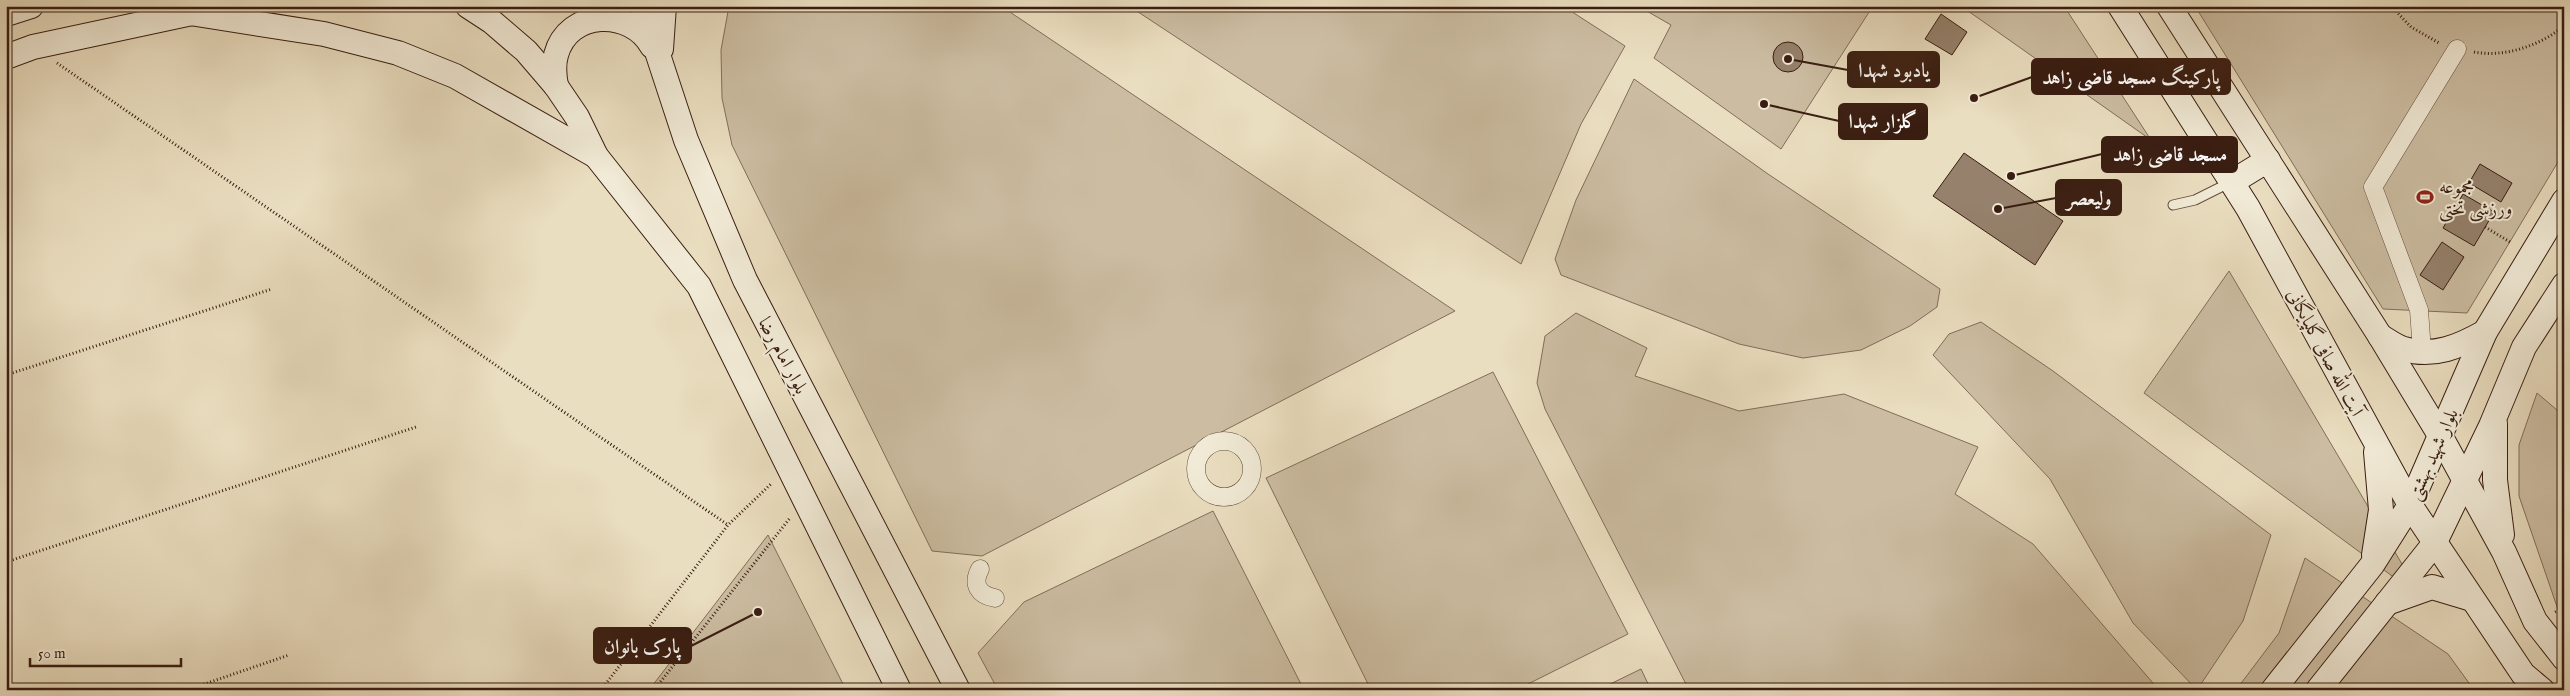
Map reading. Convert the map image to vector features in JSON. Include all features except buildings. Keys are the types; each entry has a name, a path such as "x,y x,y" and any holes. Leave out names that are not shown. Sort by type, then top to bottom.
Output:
{"main road":[{"path":"6,14 31,6"},
{"path":"6,57 34,47 223,6"},
{"path":"468,6 491,21 526,51 556,86 577,117 596,156 699,286 899,690"},
{"name":"بلوار امام رضا","path":"642,6 686,140 745,280 958,690"},
{"path":"658,59 664,6"},
{"name":"آیت الله صافی گلپایگانی","path":"2120,6 2248,208 2376,445 2434,544 2524,674 2542,690"},
{"path":"2169,6 2380,336 2466,478 2504,552 2536,621 2564,658"},
{"path":"190,13 324,34 398,52 455,76 596,156"},
{"path":"556,86 554,70 560,46 575,28 589,20 605,18 622,20 636,27 648,38 658,59"},
{"path":"2232,182 2268,160"},
{"name":"بلوار شهید بهشتی","path":"2273,690 2372,565 2410,505 2485,332 2564,200"},
{"name":"بلوار شهید بهشتی","path":"2318,690 2434,544 2494,418 2524,347 2564,285"},
{"path":"2380,336 2404,349 2440,352 2463,344 2485,332"},
{"path":"2494,418 2495,480 2504,552"},
{"path":"2372,565 2381,510 2376,445"},
{"path":"2387,603 2432,587 2472,599"}],"street":[{"path":"2422,350 2419,310 2373,187 2457,49"},
{"path":"980,569 975,578 977,589 984,596 995,598"}],"lane":[{"path":"2173,205 2195,200 2232,182"}],"path":[{"path":"34,47 728,525"},
{"path":"2486,227 2510,242"},
{"path":"6,375 272,289"},
{"path":"6,562 416,427"},
{"path":"601,690 728,525 788,467"},
{"path":"654,690 804,500"},
{"path":"187,690 289,655"}],"shaded area":[{"path":"729,6 1001,6 1455,311 982,556 932,551 732,145 722,98 721,50"},
{"path":"1129,6 1563,6 1625,46 1581,124 1521,264"},
{"path":"1638,6 1873,6 1781,149 1654,58 1671,25"},
{"path":"1961,6 2064,6 2151,140"},
{"name":"مجموعه ورزشی تختی","path":"2195,6 2564,6 2564,152 2467,313 2383,309"},
{"path":"1634,79 1768,174 1940,289 1937,307 1910,326 1861,350 1803,358 1739,344 1561,275 1555,259 1576,200"},
{"path":"2229,271 2422,598 2144,393"},
{"path":"1576,313 1647,348 1635,376 1739,411 1844,394 1978,447 1955,494 2033,544 2159,690 1689,690 1545,409 1537,383 1545,336"},
{"path":"1981,322 2053,371 2271,535 2243,621 2197,690 2133,623 2050,479 1933,355 1949,334"},
{"path":"1493,372 1628,634 1516,690 1371,690 1266,478"},
{"path":"2537,393 2564,416 2564,627 2519,496 2519,445"},
{"path":"1213,511 1304,690 998,690 978,653 1024,602"},
{"path":"768,535 846,690 649,690"},
{"path":"2305,558 2448,654 2474,690 2236,690 2279,633"},
{"path":"1641,669 1651,690 1598,690"}],"place":[{"name":"یادبود شهدا","path":"1788,59"},
{"name":"پارکینگ مسجد قاضی زاهد","path":"1974,98"},
{"name":"گلزار شهدا","path":"1764,104"},
{"name":"مسجد قاضی زاهد","path":"2011,176"},
{"name":"مجموعه ورزشی تختی","path":"2425,197"},
{"name":"ولیعصر","path":"1998,209"},
{"name":"پارک بانوان","path":"758,612"}]}
